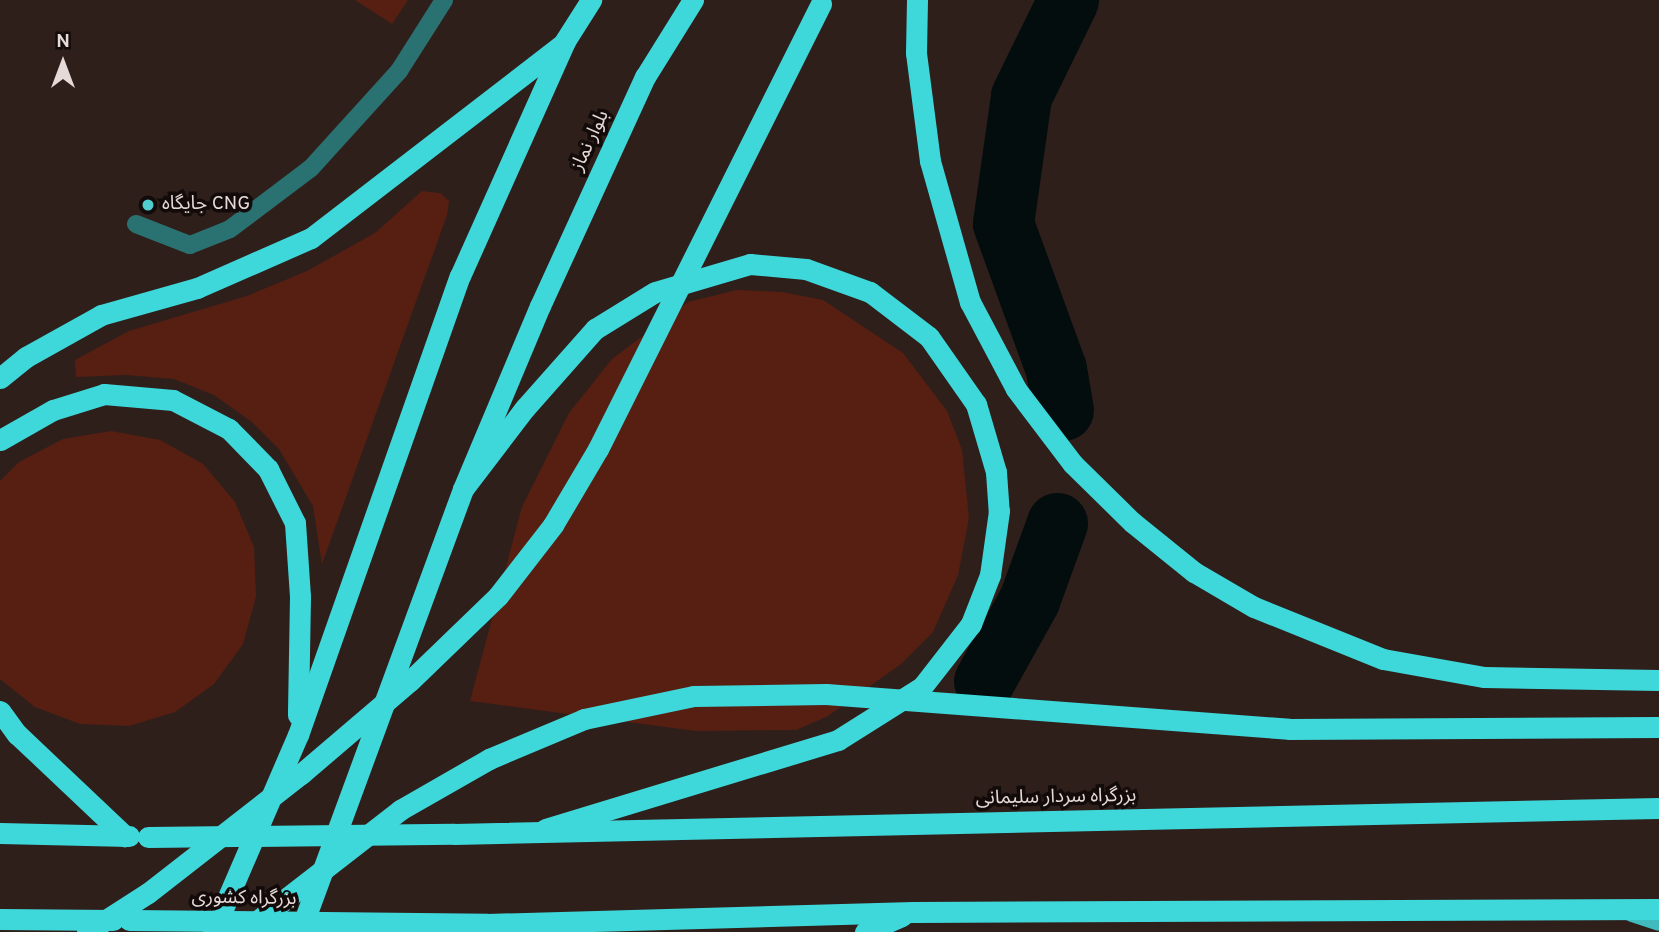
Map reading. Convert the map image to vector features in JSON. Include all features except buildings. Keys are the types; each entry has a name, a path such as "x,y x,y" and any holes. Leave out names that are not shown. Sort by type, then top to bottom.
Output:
{"highway":[{"path":"213,932 298,735 460,276 565,41 591,0"},
{"name":"بلوار نماز","path":"300,932 463,489 540,306 645,77 693,0"},
{"path":"917,0 916,53 930,161 970,302 1017,389 1073,464 1132,522 1194,572 1254,607 1383,659 1484,677 1659,680"},
{"path":"87,932 149,893 301,774 410,681 498,596 553,525 598,449 822,2"},
{"path":"0,378 26,357 102,315 197,288 311,238 565,41"},
{"path":"463,489 540,390 595,329 655,292 750,264 806,269 870,292 929,337 976,404 996,472 999,511 990,575 971,624 922,687 838,740 545,829"},
{"path":"0,440 52,410 104,394 173,400 229,429 268,469 295,523 300,597 298,735"},
{"path":"243,932 400,810 489,759 584,719 694,696 826,694 1289,729 1659,727"},
{"path":"0,712 18,734 125,835"},
{"name":"بزرگراه سردار سلیمانی","path":"125,835 454,834 545,829 1659,808"},
{"path":"0,833 125,835"},
{"path":"865,932 912,912 1659,909"},
{"name":"بزرگراه کشوری","path":"0,919 486,924 912,912"}],"main road":[{"path":"1622,909 1659,922"}],"lane":[{"path":"136,224 190,245 230,229 311,169 399,71 444,0"}],"shaded area":[{"path":"355,0 408,0 392,24"},
{"path":"422,191 440,193 449,201 447,215 322,564 313,506 279,449 252,422 214,395 174,379 126,375 76,377 75,360 129,331 247,296 307,271 375,233"},
{"path":"737,290 782,292 823,300 903,353 947,411 962,450 969,518 958,575 933,632 901,664 828,716 796,730 696,731 470,701 522,507 569,413 612,359 688,302"},
{"path":"111,431 160,440 203,464 235,502 254,547 256,596 243,644 214,684 175,712 129,726 80,724 35,707 0,679 0,481 19,462 63,439"}],"waterway":[{"path":"1063,410 1056,369 1003,223 1021,96 1068,0"},
{"path":"984,681 1029,600 1057,523"}],"place":[{"name":"جایگاه CNG","path":"148,205"}]}
